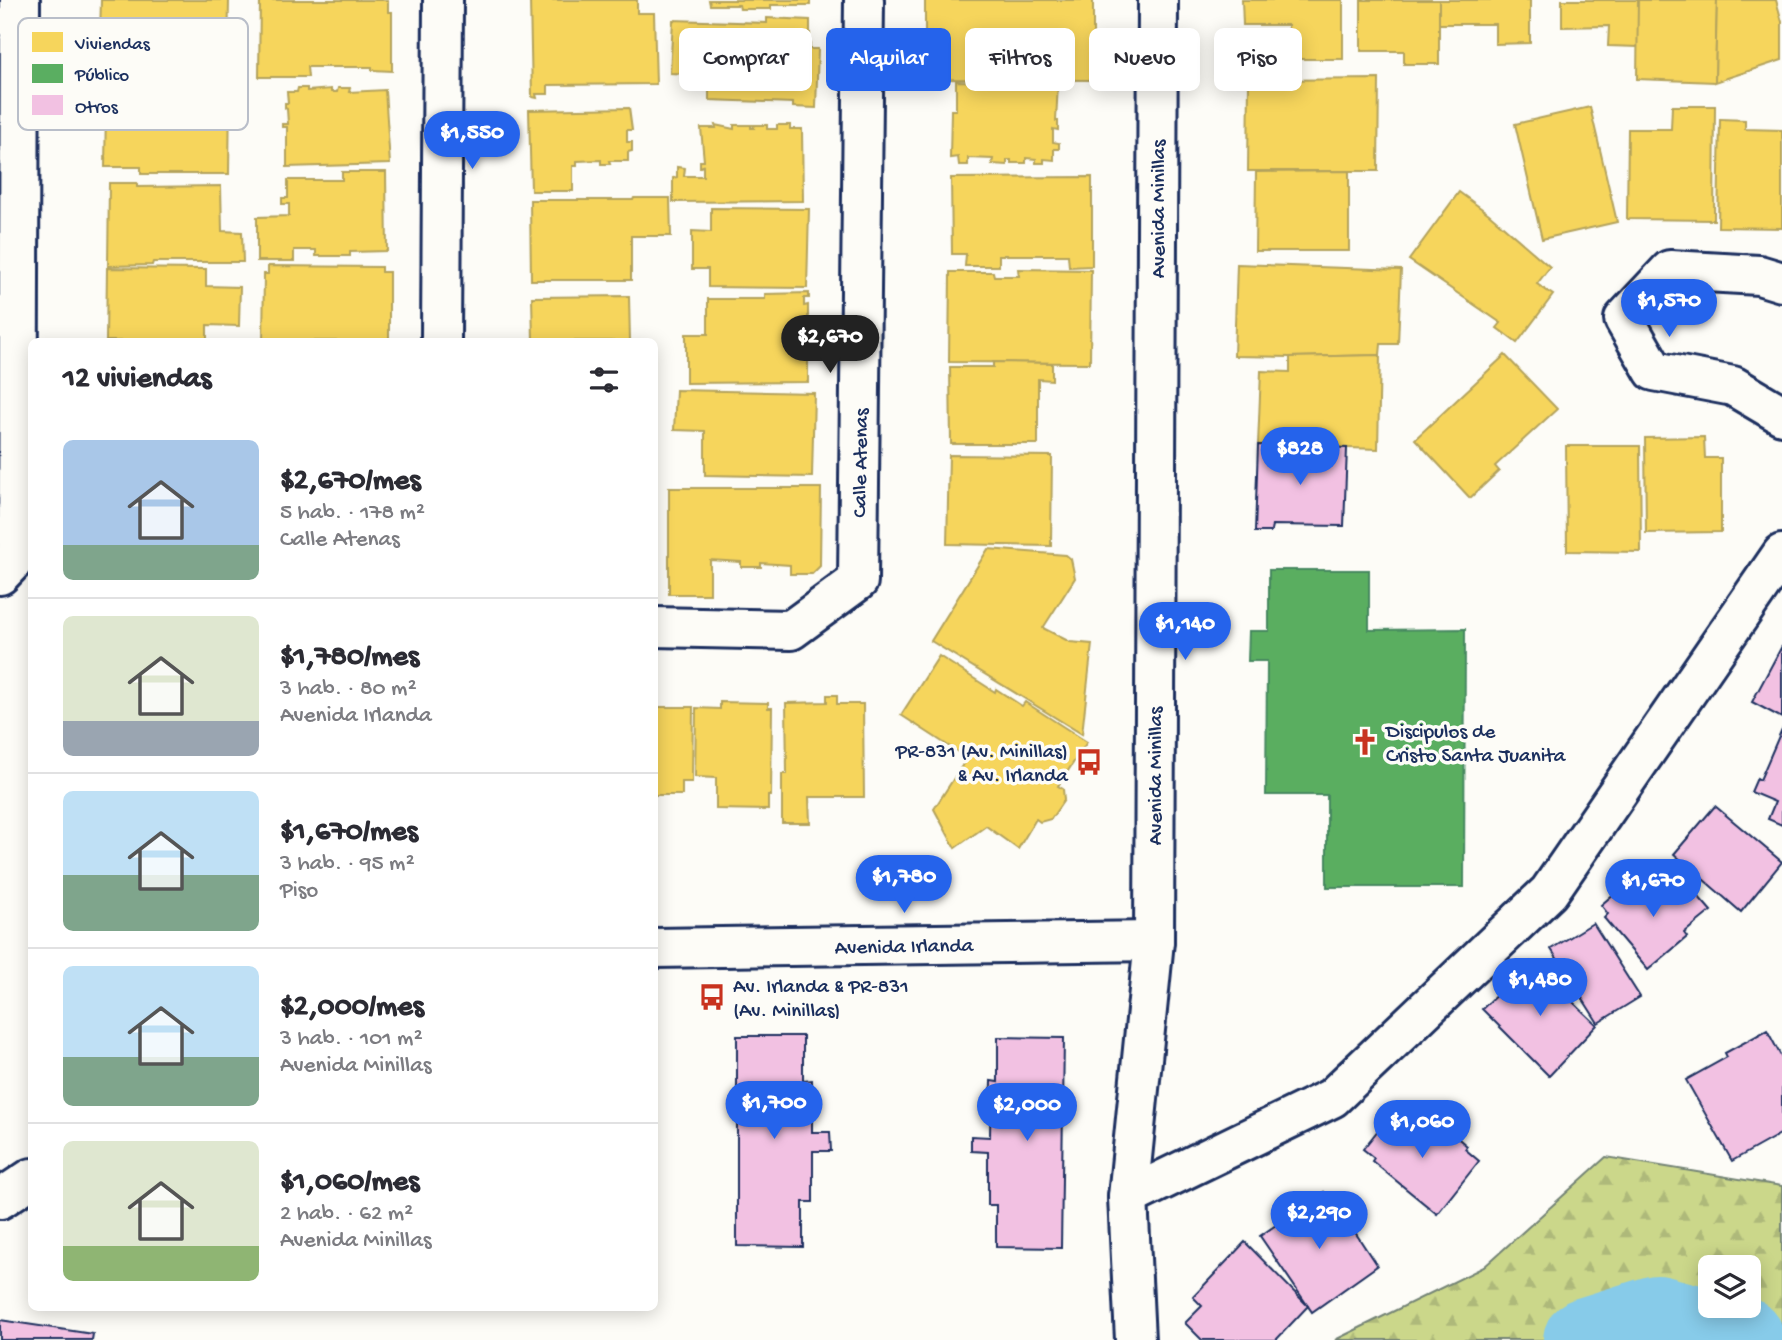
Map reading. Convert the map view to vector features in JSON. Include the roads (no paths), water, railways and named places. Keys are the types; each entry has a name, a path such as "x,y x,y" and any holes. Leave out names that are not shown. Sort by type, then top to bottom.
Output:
{"street":[{"path":"20,0 20,18"},
{"path":"441,338 443,0"},
{"name":"Calle Atenas","path":"658,627 791,630 858,581 864,0"},
{"name":"Avenida Minillas","path":"1135,1332 1128,1197 1154,941 1158,0"},
{"path":"0,575 18,556 20,130"},
{"path":"1782,282 1759,275 1670,270 1624,319 1654,371 1733,386 1782,415"},
{"path":"1128,1197 1332,1098 1549,892 1782,554"},
{"name":"Avenida Irlanda","path":"658,948 1154,941"},
{"path":"0,1199 28,1181"}],"waterway":[{"path":"1586,1340 1657,1318 1742,1340"}],"place":[{"name":"Discipulos de Cristo Santa Juanita","path":"1365,742"},
{"name":"PR-831 (Av. Minillas) & Av. Irlanda","path":"1089,762"},
{"name":"Av. Irlanda & PR-831 (Av. Minillas)","path":"712,997"}]}
